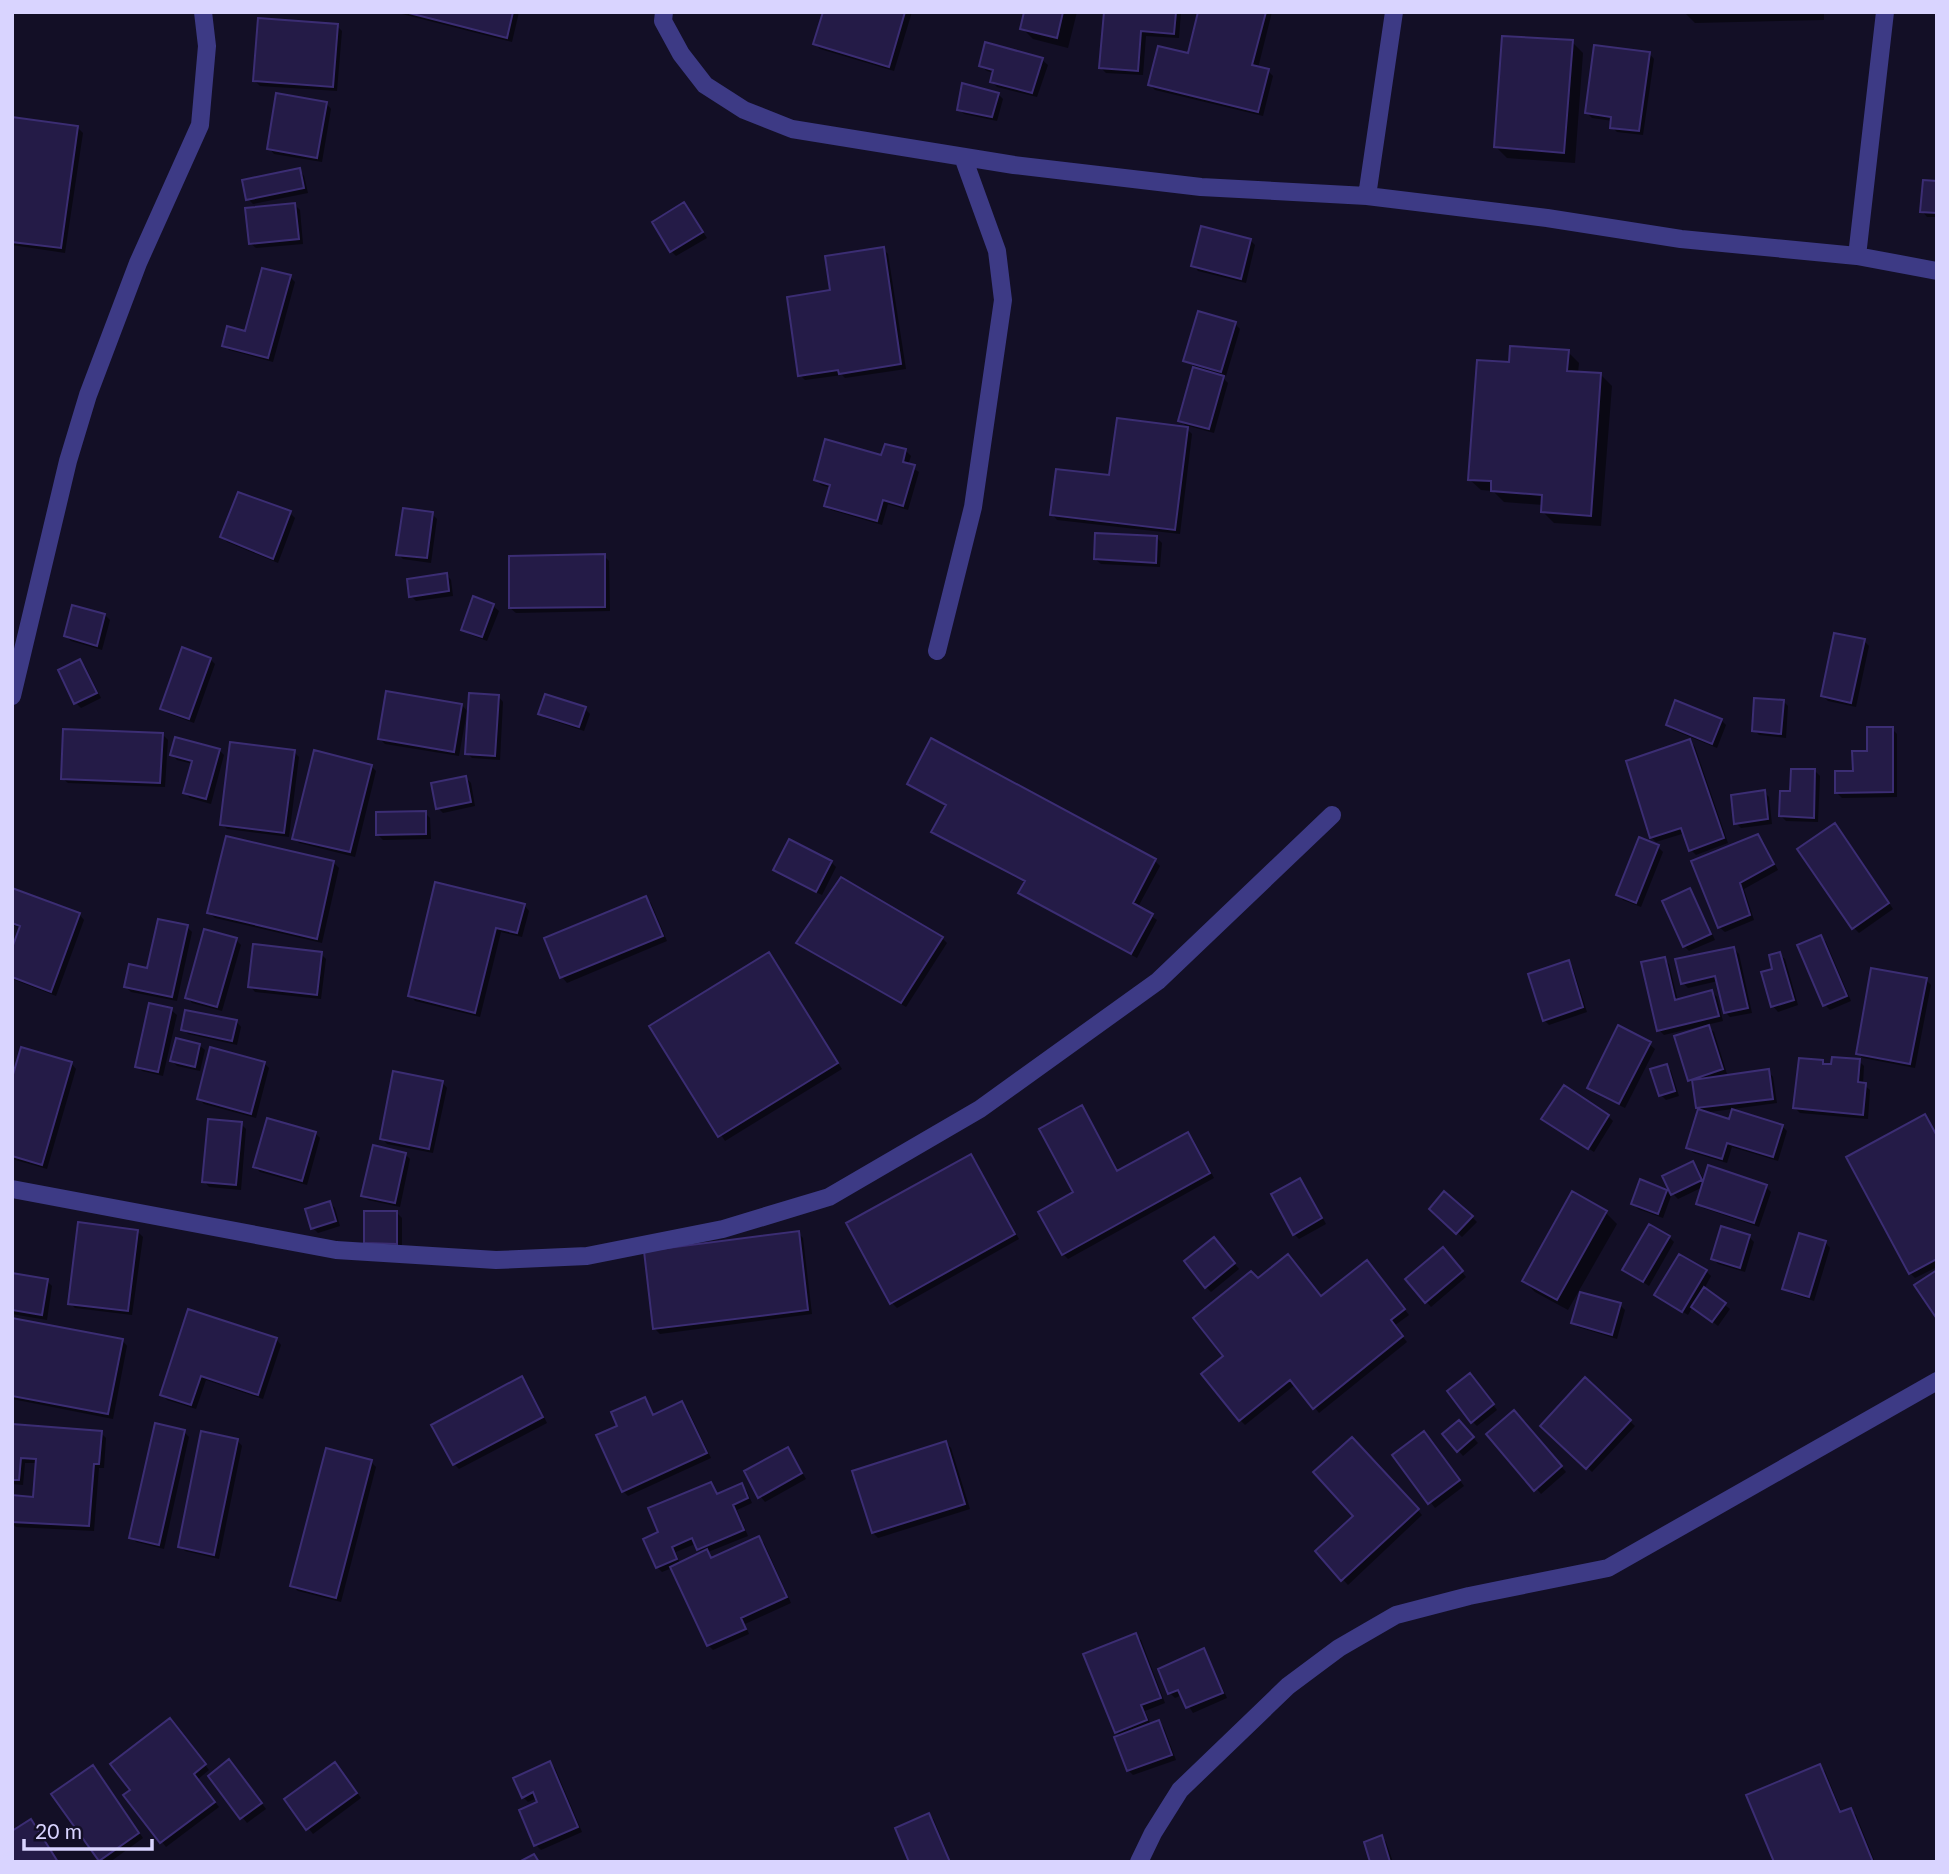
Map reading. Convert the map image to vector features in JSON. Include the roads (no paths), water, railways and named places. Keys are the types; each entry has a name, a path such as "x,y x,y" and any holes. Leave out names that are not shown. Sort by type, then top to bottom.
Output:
{"street":[{"path":"12,696 68,461 88,395 138,263 200,125 207,46 202,12"},
{"path":"664,12 663,21 681,54 705,85 744,110 792,129 963,157 1202,187 1367,197 1547,218 1681,239 1857,257 1937,271"},
{"path":"1367,197 1394,12"},
{"path":"1857,257 1885,12"},
{"path":"937,650 973,508 1003,300 997,251 963,157"},
{"path":"12,1189 336,1250 496,1261 587,1256 723,1229 829,1197 980,1109 1158,981 1332,815"},
{"path":"1139,1862 1153,1833 1181,1790 1288,1686 1339,1648 1396,1615 1469,1596 1608,1567 1937,1381"}]}
